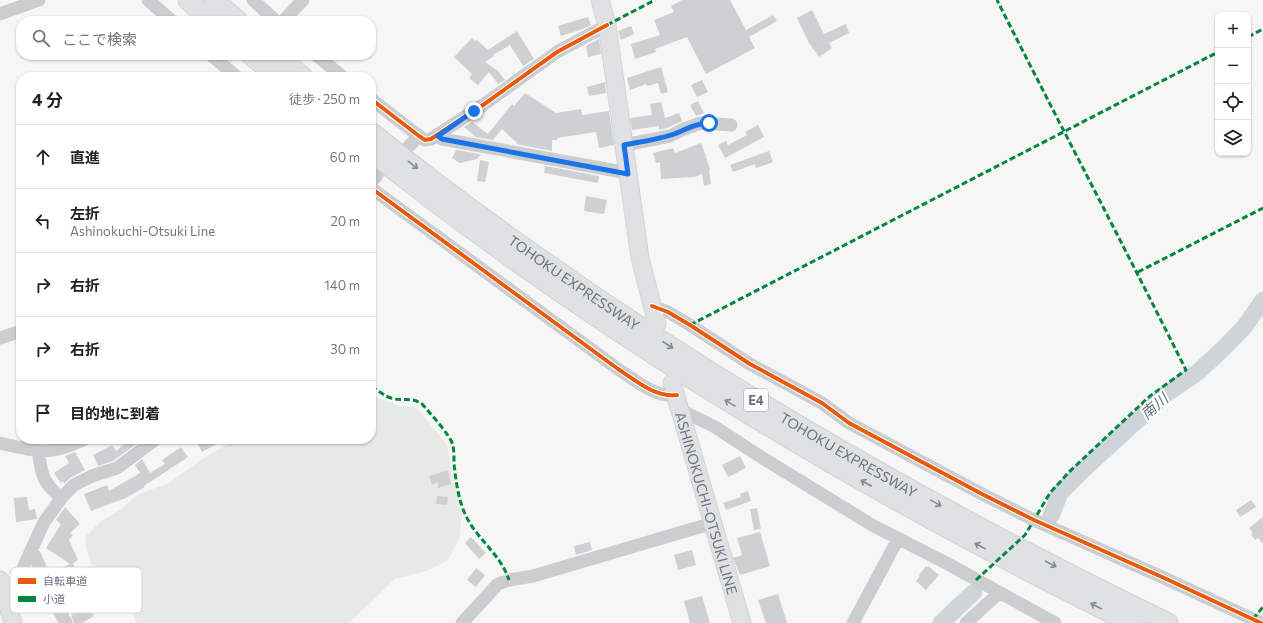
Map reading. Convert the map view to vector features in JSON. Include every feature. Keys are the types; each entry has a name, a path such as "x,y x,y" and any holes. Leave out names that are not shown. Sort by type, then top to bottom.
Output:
{"highway":[{"path":"188,0 206,16"},
{"path":"214,0 232,16"},
{"path":"257,60 271,72"},
{"path":"283,60 297,72"},
{"name":"TOHOKU EXPRESSWAY","path":"376,136 468,207 547,264 623,316 717,376 784,417 896,481 1104,592 1168,623"},
{"name":"TOHOKU EXPRESSWAY","path":"376,156 463,223 544,282 701,386 880,491 963,537 1131,623"}],"main road":[{"path":"600,0 607,25 640,258 657,324"},
{"name":"ASHINOKUCHI-OTSUKI LINE","path":"676,396 742,623"},
{"path":"0,580 13,623"}],"street":[{"path":"0,14 39,0"},
{"path":"148,0 166,16"},
{"path":"253,0 271,16"},
{"path":"288,16 304,0"},
{"path":"376,103 425,140 431,139 438,136 556,52 607,25"},
{"path":"217,60 232,72"},
{"path":"322,60 337,72"},
{"path":"624,145 670,136 701,123 731,125"},
{"path":"408,147 419,136"},
{"path":"438,136 442,139 628,174"},
{"path":"376,192 618,369 644,386 668,396 676,396 716,427 761,457 872,525 1055,623"},
{"path":"652,306 668,312 750,364 822,403 849,423 982,494 1034,520 1261,623"},
{"path":"0,338 16,333"},
{"path":"0,443 38,451 57,450 72,444"},
{"path":"23,567 44,522 61,498 74,485 92,476 114,470 149,444"},
{"path":"38,451 42,473 46,484 61,498"},
{"path":"462,623 495,587 504,582 533,576 713,522"},
{"path":"853,623 898,539"},
{"path":"30,552 35,556 40,567"},
{"path":"966,623 999,593"},
{"path":"6,600 10,594"},
{"path":"60,613 66,623"}],"shaded area":[{"path":"376,397 400,406 416,407 447,445 453,479 462,515 459,540 447,561 426,571 395,579 349,623 137,623 132,613 142,613 142,567 94,567 91,563 85,543 86,536 101,521 120,510 139,494 169,483 201,460 228,444 376,444"}],"building":[{"path":"682,0 730,0 746,30 773,15 777,21 749,37 755,48 706,74 687,37 655,49 656,52 635,59 631,44 660,35 654,20 674,12 671,6"},
{"path":"812,10 824,34 846,24 849,33 829,43 832,48 819,57 809,43 797,18"},
{"path":"588,17 591,25 561,36 558,26"},
{"path":"631,26 634,34 621,40 618,31"},
{"path":"517,31 534,59 523,66 510,45 493,55 494,56 485,62 498,71 505,80 498,84 489,72 478,85 469,78 472,74 454,57 472,38 475,41 477,40 488,50"},
{"path":"599,39 601,54 588,57 586,46"},
{"path":"661,67 668,92 661,94 658,83 647,86 646,84 630,90 627,78"},
{"path":"702,80 708,92 697,97 691,85"},
{"path":"605,82 606,93 589,96 587,87"},
{"path":"525,93 556,113 581,109 582,115 609,111 614,145 599,148 596,132 552,140 552,151 516,144 517,143 502,129 493,140 476,137 464,127 472,122 488,134 512,104 514,106"},
{"path":"698,101 704,113 696,116 690,105"},
{"path":"661,102 665,118 679,113 682,121 659,130 659,126 632,130 630,118 652,115 650,104"},
{"path":"758,125 764,137 725,158 718,145 726,141 728,145 747,135 745,132"},
{"path":"701,143 706,156 704,156 706,157 710,170 711,184 704,186 702,174 694,177 661,179 660,162 656,163 653,153 673,148 675,153"},
{"path":"456,150 481,154 477,159 460,163 452,158"},
{"path":"769,151 773,162 756,168 755,164 733,172 730,165"},
{"path":"480,160 489,162 485,182 477,181"},
{"path":"545,166 599,176 598,183 544,173"},
{"path":"586,196 607,200 604,214 584,211"},
{"path":"124,444 136,444 113,461 98,466 93,455 112,445 116,451"},
{"path":"198,444 217,444 202,452"},
{"path":"181,447 188,457 144,486 145,487 126,498 91,511 84,494 107,485 109,491 140,473 135,465 142,459 150,473 165,464 162,460"},
{"path":"75,452 85,470 70,478 64,484 63,481 61,483 54,473 69,463 65,456"},
{"path":"740,456 746,468 728,477 722,465"},
{"path":"448,470 451,484 438,488 438,482 432,485 429,476"},
{"path":"748,491 751,501 726,510 723,503 741,497 740,494"},
{"path":"437,496 448,497 447,505 436,504"},
{"path":"27,497 29,510 35,509 37,519 16,522 14,498"},
{"path":"1251,500 1256,507 1240,517 1236,510"},
{"path":"65,507 80,524 70,533 73,535 69,540 78,560 73,563 74,567 63,567 70,564 46,548 61,524 56,520"},
{"path":"757,508 761,529 754,530 750,509"},
{"path":"1263,517 1263,544 1258,538 1255,540 1251,534 1253,533 1249,528"},
{"path":"760,532 770,566 740,575 733,558 742,555 737,538"},
{"path":"471,537 486,553 479,559 465,543"},
{"path":"590,542 592,550 576,555 574,546"},
{"path":"692,550 696,565 678,570 674,555"},
{"path":"926,566 939,575 926,590 916,581"},
{"path":"476,568 485,575 476,587 467,580"},
{"path":"778,594 787,623 766,623 758,600"},
{"path":"702,596 710,623 690,623 684,601"},
{"path":"74,613 92,613 94,616 82,623 74,623 71,615"}],"waterway":[{"name":"南川","path":"1051,516 1060,493 1166,394 1198,372 1226,346 1245,326 1263,300"},
{"name":"南川","path":"941,623 974,592"}],"marked path":[{"path":"607,25 655,0"},
{"path":"976,580 1025,535 1050,493 1069,472 1150,396 1186,370 997,0"},
{"path":"1251,35 1263,29"},
{"path":"690,325 1215,54"},
{"path":"1138,272 1263,208"},
{"path":"376,390 391,398 399,400 414,400 422,404 448,436 453,445 457,483 465,514 470,523 500,562 509,580"},
{"path":"1253,619 1263,607"}],"cycle path":[{"path":"376,103 425,140 431,139 483,105 557,52 607,25"},
{"path":"376,192 631,378 661,394 677,395"},
{"path":"652,306 668,312 750,364 822,403 849,423 982,494 1034,520 1261,623"}],"route":[{"path":"474,111 438,136 442,139 628,174 624,145 670,136 701,123 709,123"}]}
